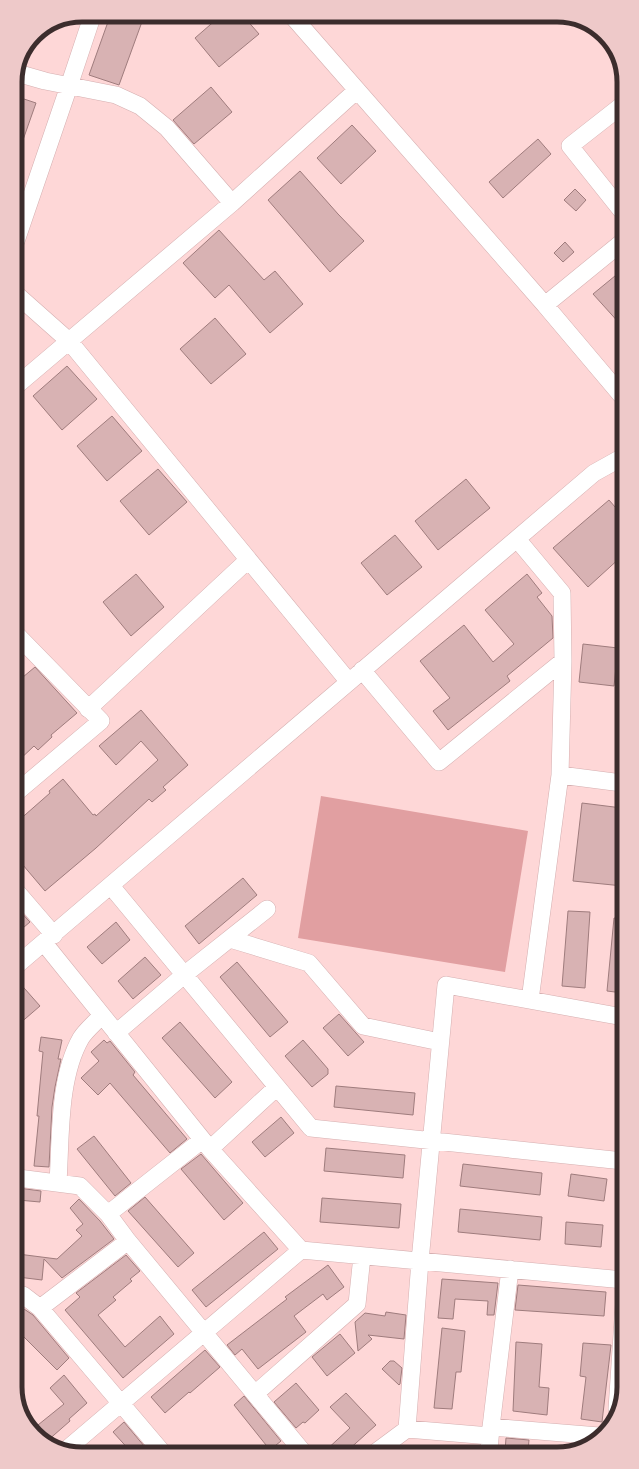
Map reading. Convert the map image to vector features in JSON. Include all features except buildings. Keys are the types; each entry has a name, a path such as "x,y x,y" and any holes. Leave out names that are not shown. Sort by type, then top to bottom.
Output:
{"street":[{"path":"22,223 90,22"},
{"path":"298,22 545,305 617,390"},
{"path":"23,75 45,81 116,95 140,106 166,128 232,203"},
{"path":"22,381 232,203 357,90"},
{"path":"617,108 570,146 617,205"},
{"path":"545,305 617,246"},
{"path":"22,299 68,341 349,682"},
{"path":"22,961 594,473 617,461"},
{"path":"517,539 562,593 563,660 560,775 530,1000"},
{"path":"88,709 248,560"},
{"path":"22,646 101,721 22,788"},
{"path":"362,670 439,762 563,660"},
{"path":"560,775 617,782"},
{"path":"111,886 311,1128 617,1160"},
{"path":"22,899 116,1033 206,1145 301,1250 617,1279"},
{"path":"116,1033 184,975 267,909"},
{"path":"230,939 309,962 363,1026 440,1042"},
{"path":"407,1429 420,1261 446,985 617,1016"},
{"path":"58,1182 64,1091 70,1064 82,1037 102,1015"},
{"path":"108,1214 206,1145 277,1087"},
{"path":"22,1178 80,1186 108,1214 128,1241 300,1447"},
{"path":"40,1308 128,1241"},
{"path":"71,1446 301,1250"},
{"path":"255,1394 357,1304 362,1256"},
{"path":"490,1438 510,1269"},
{"path":"22,1295 40,1308 158,1447"},
{"path":"383,1447 407,1429 490,1438 592,1436"}],"shaded area":[{"path":"321,796 528,831 505,972 298,938"}]}
